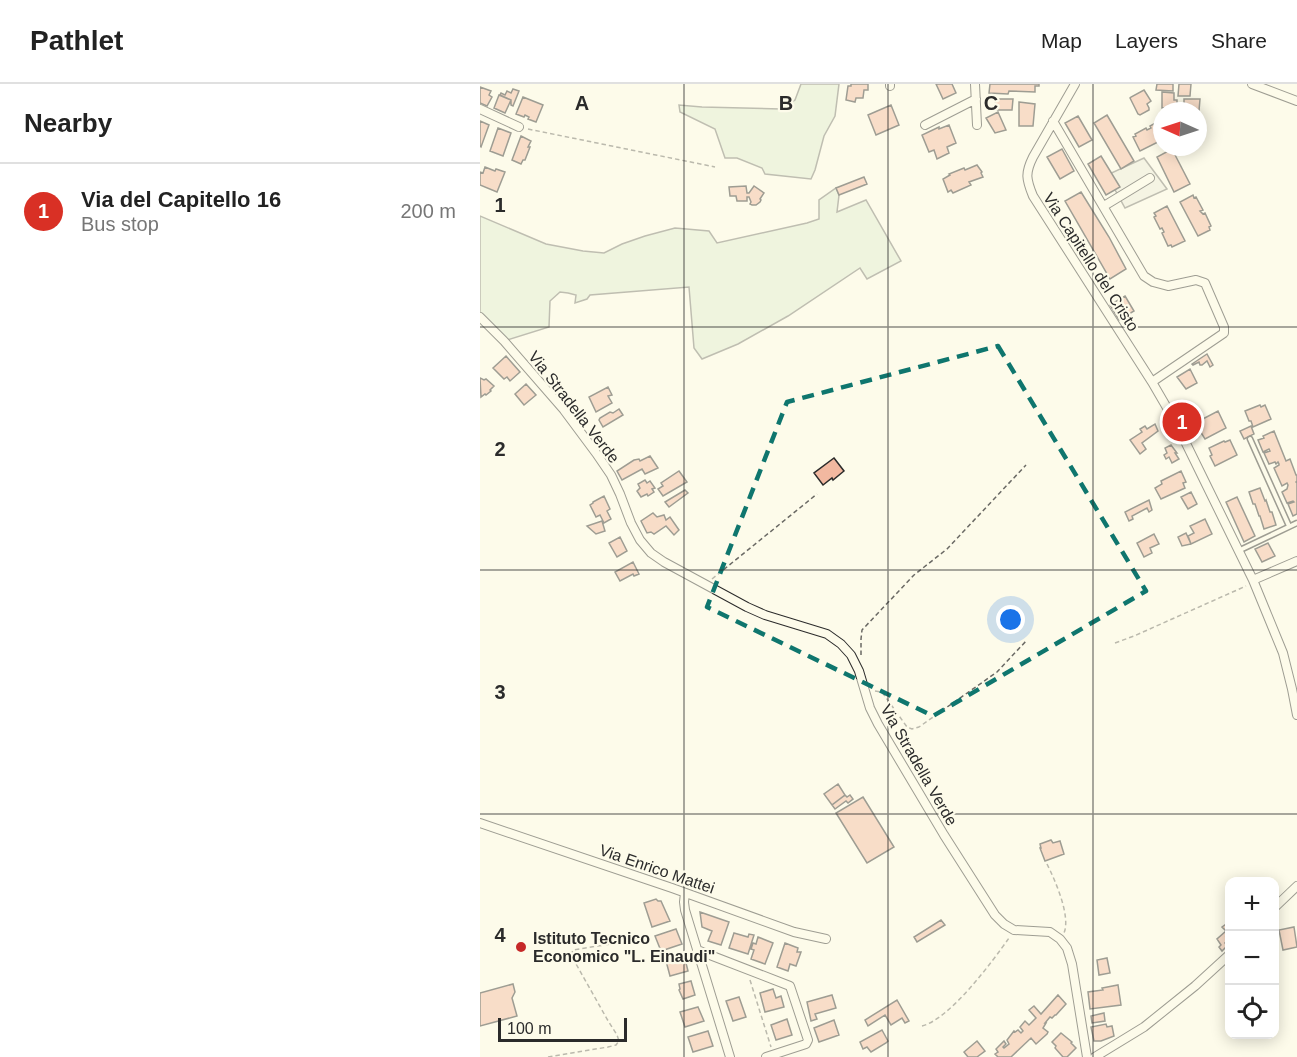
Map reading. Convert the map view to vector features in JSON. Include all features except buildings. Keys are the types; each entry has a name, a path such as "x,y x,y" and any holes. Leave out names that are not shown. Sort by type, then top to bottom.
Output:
{"street":[{"path":"975,84 977,125"},
{"name":"Via Capitello del Cristo","path":"1075,84 1027,169 1027,181 1033,196 1152,382 1177,426 1253,581 1283,653 1297,715"},
{"path":"1252,84 1297,101"},
{"path":"925,125 976,99"},
{"path":"480,109 519,127"},
{"path":"1053,121 1144,276 1153,282 1168,286 1196,280 1205,284 1224,327 1224,333 1152,382"},
{"path":"1104,206 1150,178"},
{"name":"Via Stradella Verde","path":"480,317 504,341 583,434 610,475 631,523 640,540 651,553 747,607 765,615 827,634 841,644 859,671 870,708 878,724 972,880 995,915 1014,930"},
{"path":"1253,581 1297,561"},
{"name":"Via Enrico Mattei","path":"480,823 794,932 826,939"},
{"path":"1279,904 1297,886"},
{"path":"685,893 685,910 730,1057"},
{"path":"1014,930 1050,932 1067,948 1072,964 1087,1057"},
{"path":"697,950 790,986 808,1040 806,1044 770,1056"},
{"path":"701,966 715,957"},
{"path":"1095,1057 1144,1027 1225,959"}],"lane":[{"path":"1250,439 1289,526"},
{"path":"1238,550 1297,523"}],"path":[{"path":"519,127 715,167"},
{"path":"859,671 862,662 862,630 914,575 946,549 1026,465"},
{"path":"703,584 714,578 817,494"},
{"path":"1115,643 1253,581"},
{"path":"865,694 882,692 907,727 912,729 919,727 997,672 1027,640"},
{"path":"1047,864 1055,881 1066,921 1066,931 1060,939"},
{"path":"922,1026 937,1019 968,989 986,970 1014,930"},
{"path":"548,1057 608,1047 616,1045 619,1041 571,955 573,950 581,948 629,941"},
{"path":"751,971 748,976 770,1056"}],"highlighted area":[{"path":"998,346 1146,591 933,716 707,607 787,402"}],"green space":[{"path":"801,84 839,84 835,116 824,136 811,179 765,174 762,168 737,158 725,158 715,129 680,112 679,105 781,109 795,100"},
{"path":"836,188 839,195 837,212 866,200 901,261 867,279 860,268 788,316 738,344 702,359 694,348 689,287 590,295 587,299 575,303 576,295 560,292 550,301 549,327 504,341 480,317 480,216 546,244 604,253 622,244 675,228 709,231 717,243 807,223 819,219 819,200"}],"shaded area":[{"path":"1144,158 1167,189 1125,208 1107,175"}],"place":[{"name":"Via del Capitello 16","path":"1182,422"},
{"name":"Istituto Tecnico Economico \"L. Einaudi\"","path":"521,947"}]}
